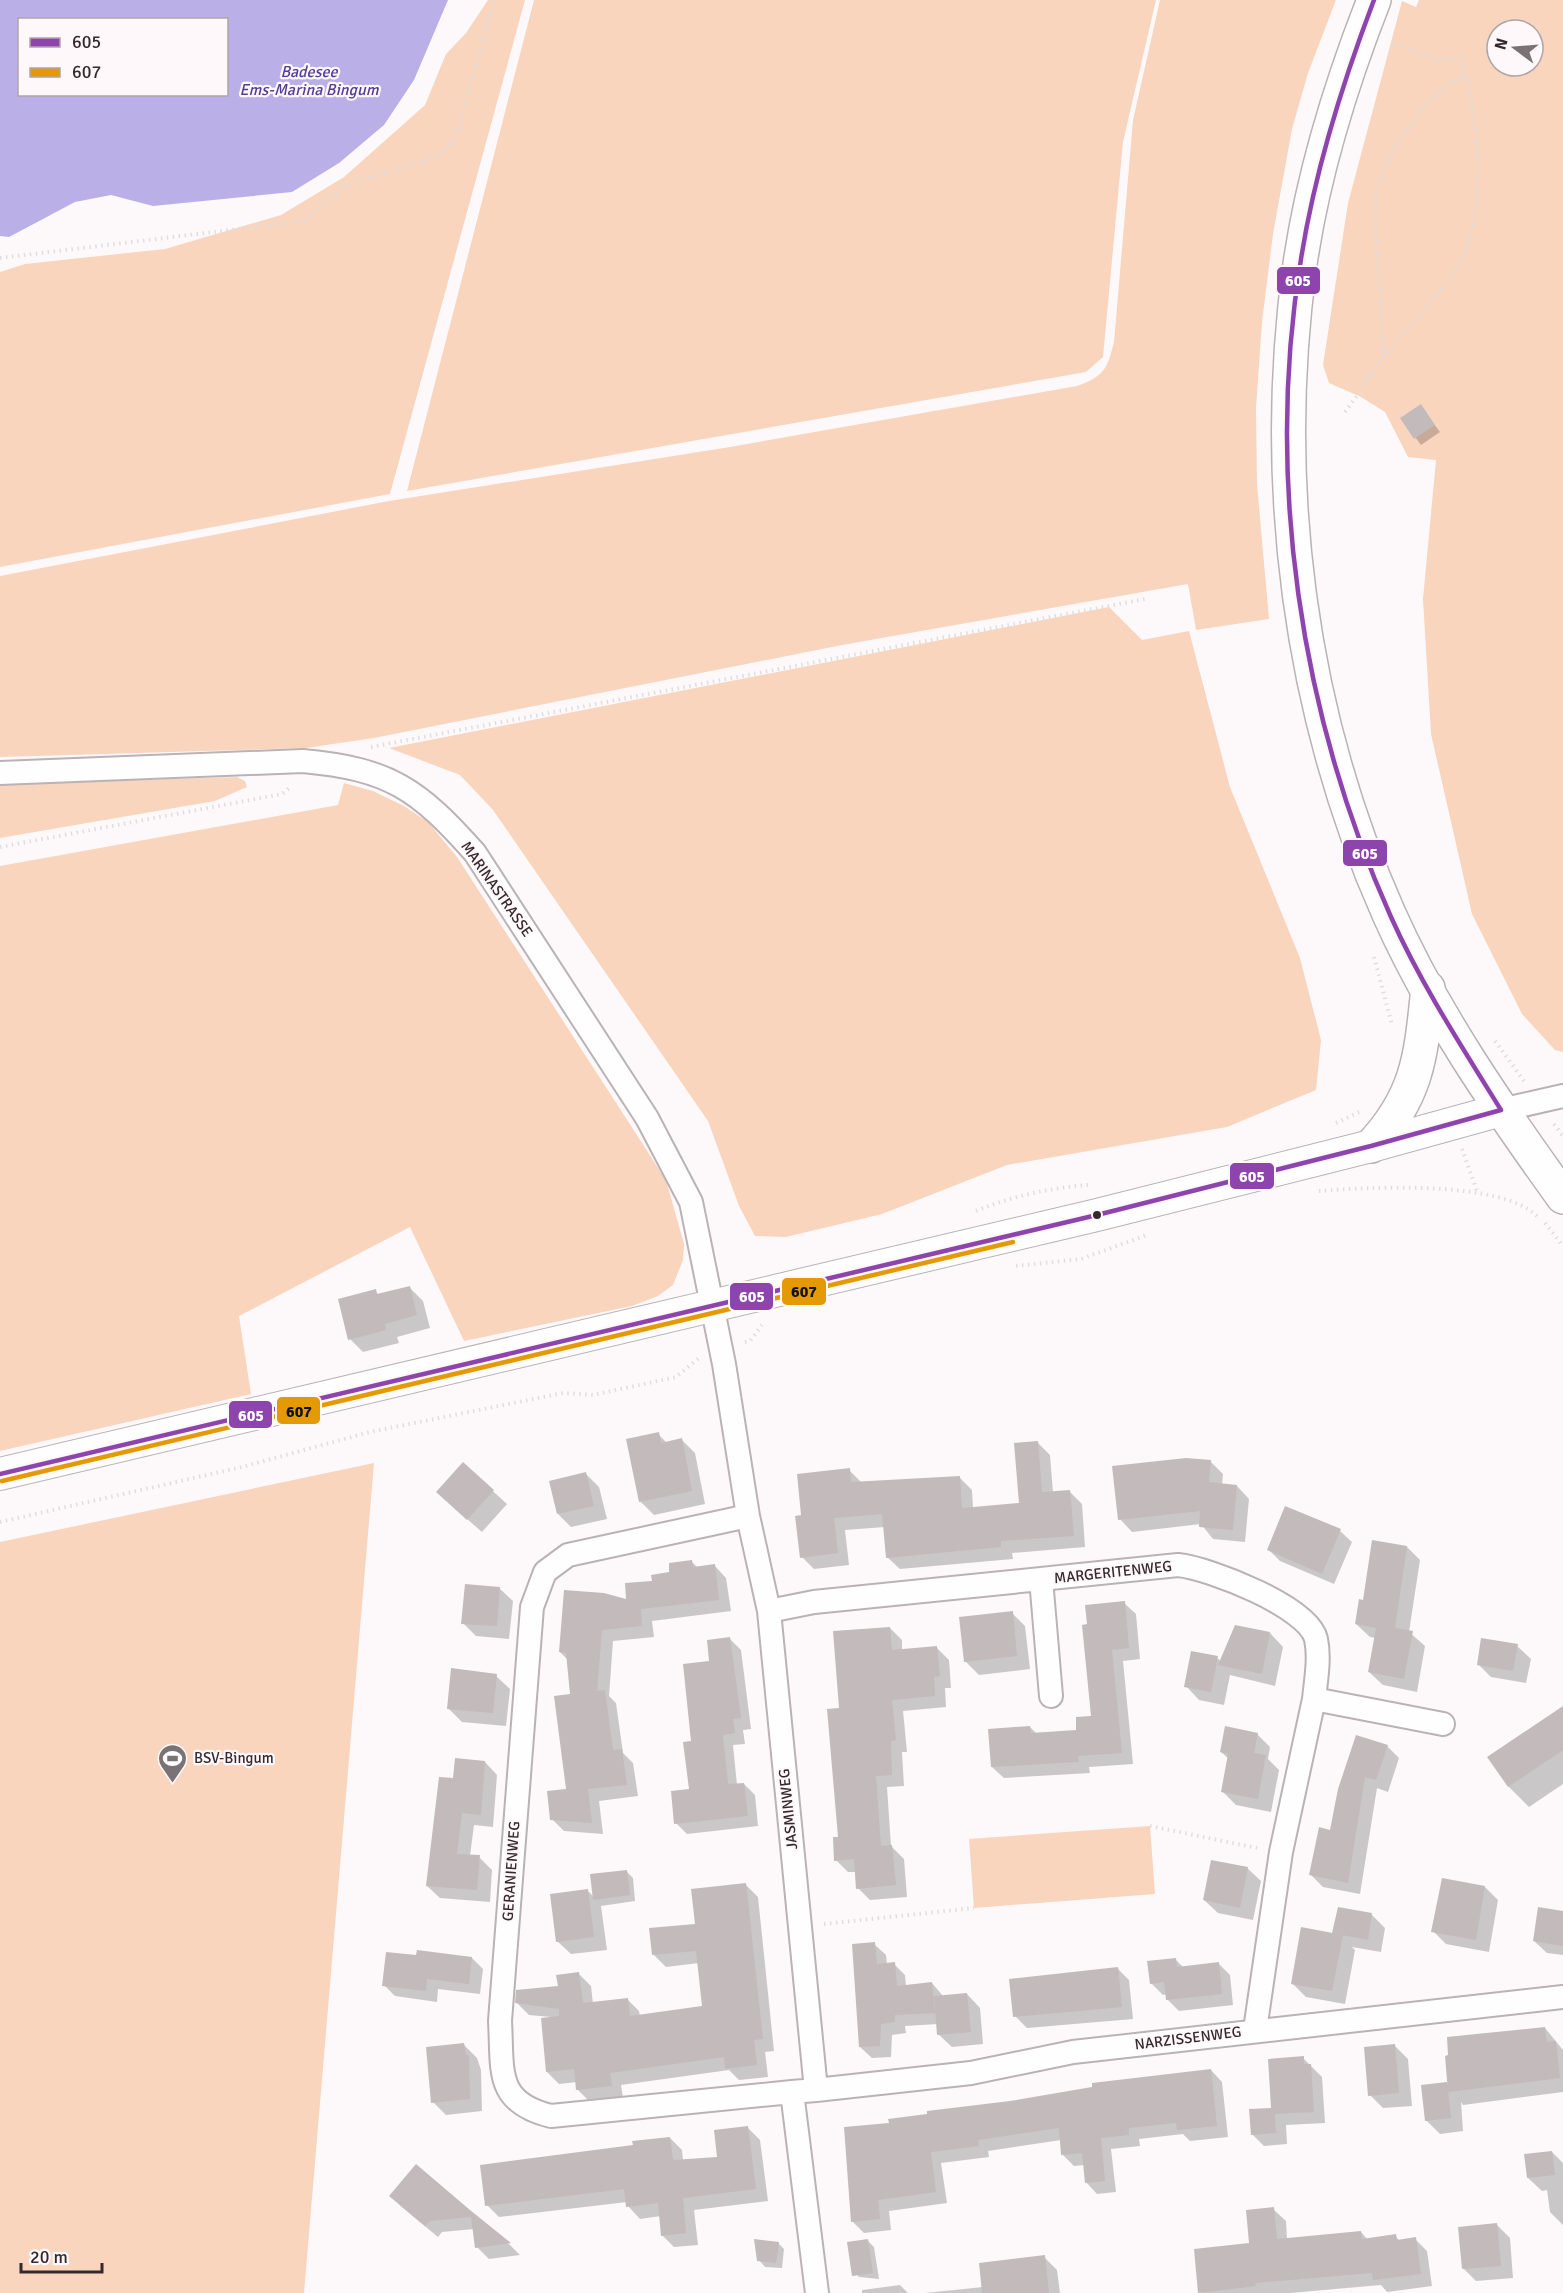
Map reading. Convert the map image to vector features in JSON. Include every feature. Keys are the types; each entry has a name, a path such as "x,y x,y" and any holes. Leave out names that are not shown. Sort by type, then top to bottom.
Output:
{"main road":[{"path":"1374,0 1337,105 1301,261 1288,400 1288,466 1301,603 1320,707 1344,796 1390,916 1428,988 1501,1110 1563,1197"},
{"path":"1371,1146 1398,1112 1418,1069 1428,988"},
{"path":"0,1474 1097,1215 1371,1146 1501,1110"}],"street":[{"name":"MARINASTRASSE","path":"0,773 303,761 368,771 419,796 441,815 475,853 652,1129 691,1202 712,1306"},
{"path":"1501,1110 1563,1096"},
{"name":"JASMINWEG","path":"712,1306 748,1516 769,1611 816,2090"},
{"name":"GERANIENWEG","path":"748,1516 568,1555 545,1572 532,1607 500,2021 503,2075 513,2099 529,2110 551,2116 792,2092"},
{"name":"MARGERITENWEG","path":"769,1611 814,1602 1178,1565 1197,1567 1280,1603 1303,1617 1316,1637 1317,1663 1314,1699 1281,1852 1255,2030"},
{"name":"MARGERITENWEG","path":"1041,1579 1051,1696"},
{"path":"1314,1699 1443,1724"},
{"name":"NARZISSENWEG","path":"816,2090 971,2073 1073,2052 1563,1997"},
{"path":"816,2090 792,2092 817,2293"}],"path":[{"path":"0,258 304,221 346,185 436,157 446,150 457,135 494,0"},
{"path":"1345,412 1384,357 1432,302 1460,262 1472,227 1478,182 1479,148 1467,75 1461,59 1436,60 1398,46 1382,37"},
{"path":"1384,357 1375,216 1377,186 1395,146 1421,112 1449,84 1467,75"},
{"path":"360,750 1145,599"},
{"path":"0,847 282,794 297,781 303,761"},
{"path":"1495,1040 1538,1102"},
{"path":"1477,1191 1529,1208 1550,1228 1563,1246"},
{"path":"0,1522 242,1467 369,1432 562,1393 593,1395 676,1377 704,1354 720,1345"},
{"path":"1150,1826 1281,1852"},
{"path":"800,1925 974,1908"}],"shaded area":[{"path":"488,0 525,0 390,494 0,567 0,272 25,264 165,249 281,215 344,177 425,105 446,54 466,33"},
{"path":"534,0 1156,0 1123,142 1103,357 1086,372 407,491"},
{"path":"1160,0 1336,0 1308,73 1292,129 1273,234 1262,322 1256,408 1257,484 1269,619 1196,630 1188,584 842,645 374,738 306,748 0,757 0,576 389,501 730,447 1077,386 1093,379 1106,366 1114,342 1133,120"},
{"path":"1419,0 1563,0 1563,1052 1555,1050 1522,1014 1472,914 1431,734 1423,599 1436,460 1408,457 1385,412 1361,397 1329,383 1323,365 1348,203 1402,1 1416,7"},
{"path":"1109,607 1142,640 1189,631 1230,787 1300,958 1321,1040 1316,1090 1227,1127 1007,1165 882,1214 786,1237 755,1236 739,1206 708,1121 493,810 460,775 389,748"},
{"path":"237,777 245,781 247,787 215,801 0,838 0,784"},
{"path":"344,783 373,791 404,806 428,822 457,857 666,1180 684,1244 683,1260 673,1285 658,1296 632,1306 464,1341 410,1227 239,1316 251,1394 0,1451 0,866 338,805"},
{"name":"BSV-Bingum","path":"374,1463 304,2293 0,2293 0,1542"},
{"path":"1150,1826 1155,1894 974,1908 969,1839"}],"water":[{"name":"Badesee Ems-Marina Bingum","path":"0,0 448,0 414,80 384,125 339,163 292,192 153,206 111,195 75,202 9,237 0,236"}],"building":[{"path":"1421,404 1435,425 1414,439 1400,418"},
{"path":"410,1286 417,1315 385,1324 386,1330 348,1340 338,1299 376,1289 377,1294"},
{"path":"659,1432 661,1443 682,1438 692,1491 639,1502 626,1439"},
{"path":"1038,1441 1042,1492 1070,1490 1074,1536 1001,1541 1001,1547 886,1558 882,1514 834,1518 838,1553 800,1558 795,1516 801,1515 797,1474 850,1468 851,1482 960,1476 962,1508 1019,1503 1014,1443"},
{"path":"1186,1458 1211,1460 1209,1482 1237,1485 1233,1530 1199,1527 1200,1511 1118,1520 1112,1466"},
{"path":"463,1462 494,1490 467,1520 436,1492"},
{"path":"586,1472 594,1506 557,1514 549,1481"},
{"path":"1285,1506 1341,1529 1322,1574 1267,1550"},
{"path":"1372,1540 1407,1546 1395,1628 1413,1631 1404,1679 1368,1672 1376,1628 1355,1624 1359,1599 1363,1600"},
{"path":"692,1560 693,1567 715,1564 719,1600 641,1609 642,1626 602,1630 597,1691 605,1690 613,1750 622,1749 627,1785 588,1789 592,1823 550,1820 547,1791 566,1789 554,1696 570,1694 566,1653 559,1652 564,1590 604,1593 626,1599 625,1583 652,1581 651,1575 669,1572 669,1563"},
{"path":"465,1584 500,1587 497,1626 461,1624"},
{"path":"1125,1601 1129,1648 1112,1650 1122,1753 1078,1756 1079,1762 991,1767 988,1729 1030,1726 1031,1733 1076,1730 1076,1717 1091,1716 1082,1625 1087,1624 1085,1605"},
{"path":"1013,1611 1017,1656 964,1662 959,1617"},
{"path":"1235,1625 1270,1632 1262,1674 1218,1665"},
{"path":"890,1627 892,1650 937,1646 940,1676 934,1677 935,1696 892,1700 896,1740 891,1741 892,1775 876,1776 881,1846 892,1845 896,1885 856,1889 854,1859 834,1861 833,1837 838,1837 827,1709 839,1708 833,1631"},
{"path":"730,1637 741,1718 733,1719 735,1733 723,1735 728,1784 744,1783 748,1816 674,1824 671,1791 689,1789 683,1742 691,1741 683,1664 709,1661 707,1640"},
{"path":"1481,1638 1518,1644 1513,1671 1477,1665"},
{"path":"1191,1651 1218,1656 1211,1692 1184,1687"},
{"path":"451,1668 497,1674 493,1713 447,1709"},
{"path":"1563,1706 1563,1750 1508,1787 1487,1757"},
{"path":"1225,1726 1258,1733 1254,1753 1266,1755 1258,1799 1221,1792 1228,1754 1220,1752"},
{"path":"1356,1735 1388,1745 1376,1780 1365,1777 1348,1883 1309,1875 1319,1827 1330,1830 1338,1789"},
{"path":"455,1758 485,1761 481,1815 462,1813 457,1854 480,1855 477,1890 426,1886 439,1777 453,1778"},
{"path":"1211,1860 1248,1867 1240,1908 1203,1900"},
{"path":"627,1870 630,1895 593,1900 590,1874"},
{"path":"1442,1878 1485,1886 1476,1940 1431,1932"},
{"path":"746,1883 763,2039 754,2040 757,2065 725,2069 724,2057 610,2073 612,2086 576,2090 574,2069 546,2072 541,2018 559,2016 559,2009 515,2003 516,1990 558,1986 556,1975 579,1972 583,2003 628,1998 630,2016 702,2006 696,1951 652,1955 649,1928 695,1924 691,1889"},
{"path":"588,1889 594,1937 556,1942 550,1894"},
{"path":"1338,1907 1372,1913 1368,1940 1332,1933"},
{"path":"1538,1907 1563,1911 1563,1946 1533,1941"},
{"path":"1301,1927 1343,1935 1332,1991 1291,1984"},
{"path":"875,1942 877,1964 895,1962 897,1986 932,1982 935,2013 895,2015 895,2022 881,2024 880,2046 859,2047 852,1944"},
{"path":"417,1950 472,1957 469,1984 427,1979 426,1991 382,1986 386,1952 416,1955"},
{"path":"1176,1958 1177,1967 1219,1962 1222,1994 1166,2000 1164,1982 1150,1984 1147,1961"},
{"path":"1118,1967 1122,2007 1013,2017 1009,1979"},
{"path":"967,1993 971,2032 937,2035 934,1996"},
{"path":"1545,2027 1547,2042 1556,2041 1560,2078 1448,2092 1445,2056 1448,2055 1447,2037"},
{"path":"464,2043 466,2055 469,2055 470,2099 431,2103 426,2047"},
{"path":"1395,2044 1399,2093 1368,2096 1364,2047"},
{"path":"1304,2056 1304,2064 1311,2064 1314,2112 1275,2114 1276,2133 1251,2135 1249,2109 1271,2108 1268,2059"},
{"path":"1211,2069 1217,2126 1177,2130 1176,2123 1129,2128 1129,2135 1101,2138 1105,2181 1085,2183 1082,2153 1061,2155 1059,2128 978,2140 979,2146 931,2152 936,2192 878,2200 880,2219 851,2222 844,2127 889,2123 888,2119 927,2114 927,2111 1010,2101 1092,2087 1092,2083"},
{"path":"1447,2082 1451,2118 1425,2121 1421,2085"},
{"path":"748,2126 756,2189 683,2198 686,2233 661,2236 658,2203 626,2207 624,2189 485,2206 480,2165 633,2145 632,2141 670,2137 673,2160 717,2157 714,2130"},
{"path":"1552,2151 1555,2175 1527,2178 1524,2154"},
{"path":"416,2164 511,2243 475,2248 471,2217 430,2221 425,2226 389,2196"},
{"path":"1274,2207 1277,2239 1361,2231 1362,2239 1396,2234 1397,2240 1416,2237 1421,2274 1373,2280 1372,2273 1255,2283 1256,2286 1198,2293 1194,2249 1249,2243 1246,2210"},
{"path":"1497,2223 1501,2266 1462,2269 1458,2227"},
{"path":"754,2239 779,2242 776,2263 757,2261"},
{"path":"868,2239 873,2273 852,2276 847,2242"},
{"path":"1045,2255 1049,2293 982,2293 979,2263"}],"transit line":[{"name":"605","path":"1374,0 1331,128 1314,193 1301,259 1291,342 1287,426 1290,510 1298,594 1313,678 1333,759 1360,839 1391,917 1415,967 1501,1110"},
{"name":"605","path":"0,1474 1097,1215 1371,1146 1501,1110"},
{"name":"607","path":"2,1481 1013,1242"}],"place":[{"name":"BSV-Bingum","path":"173,1784"}]}
